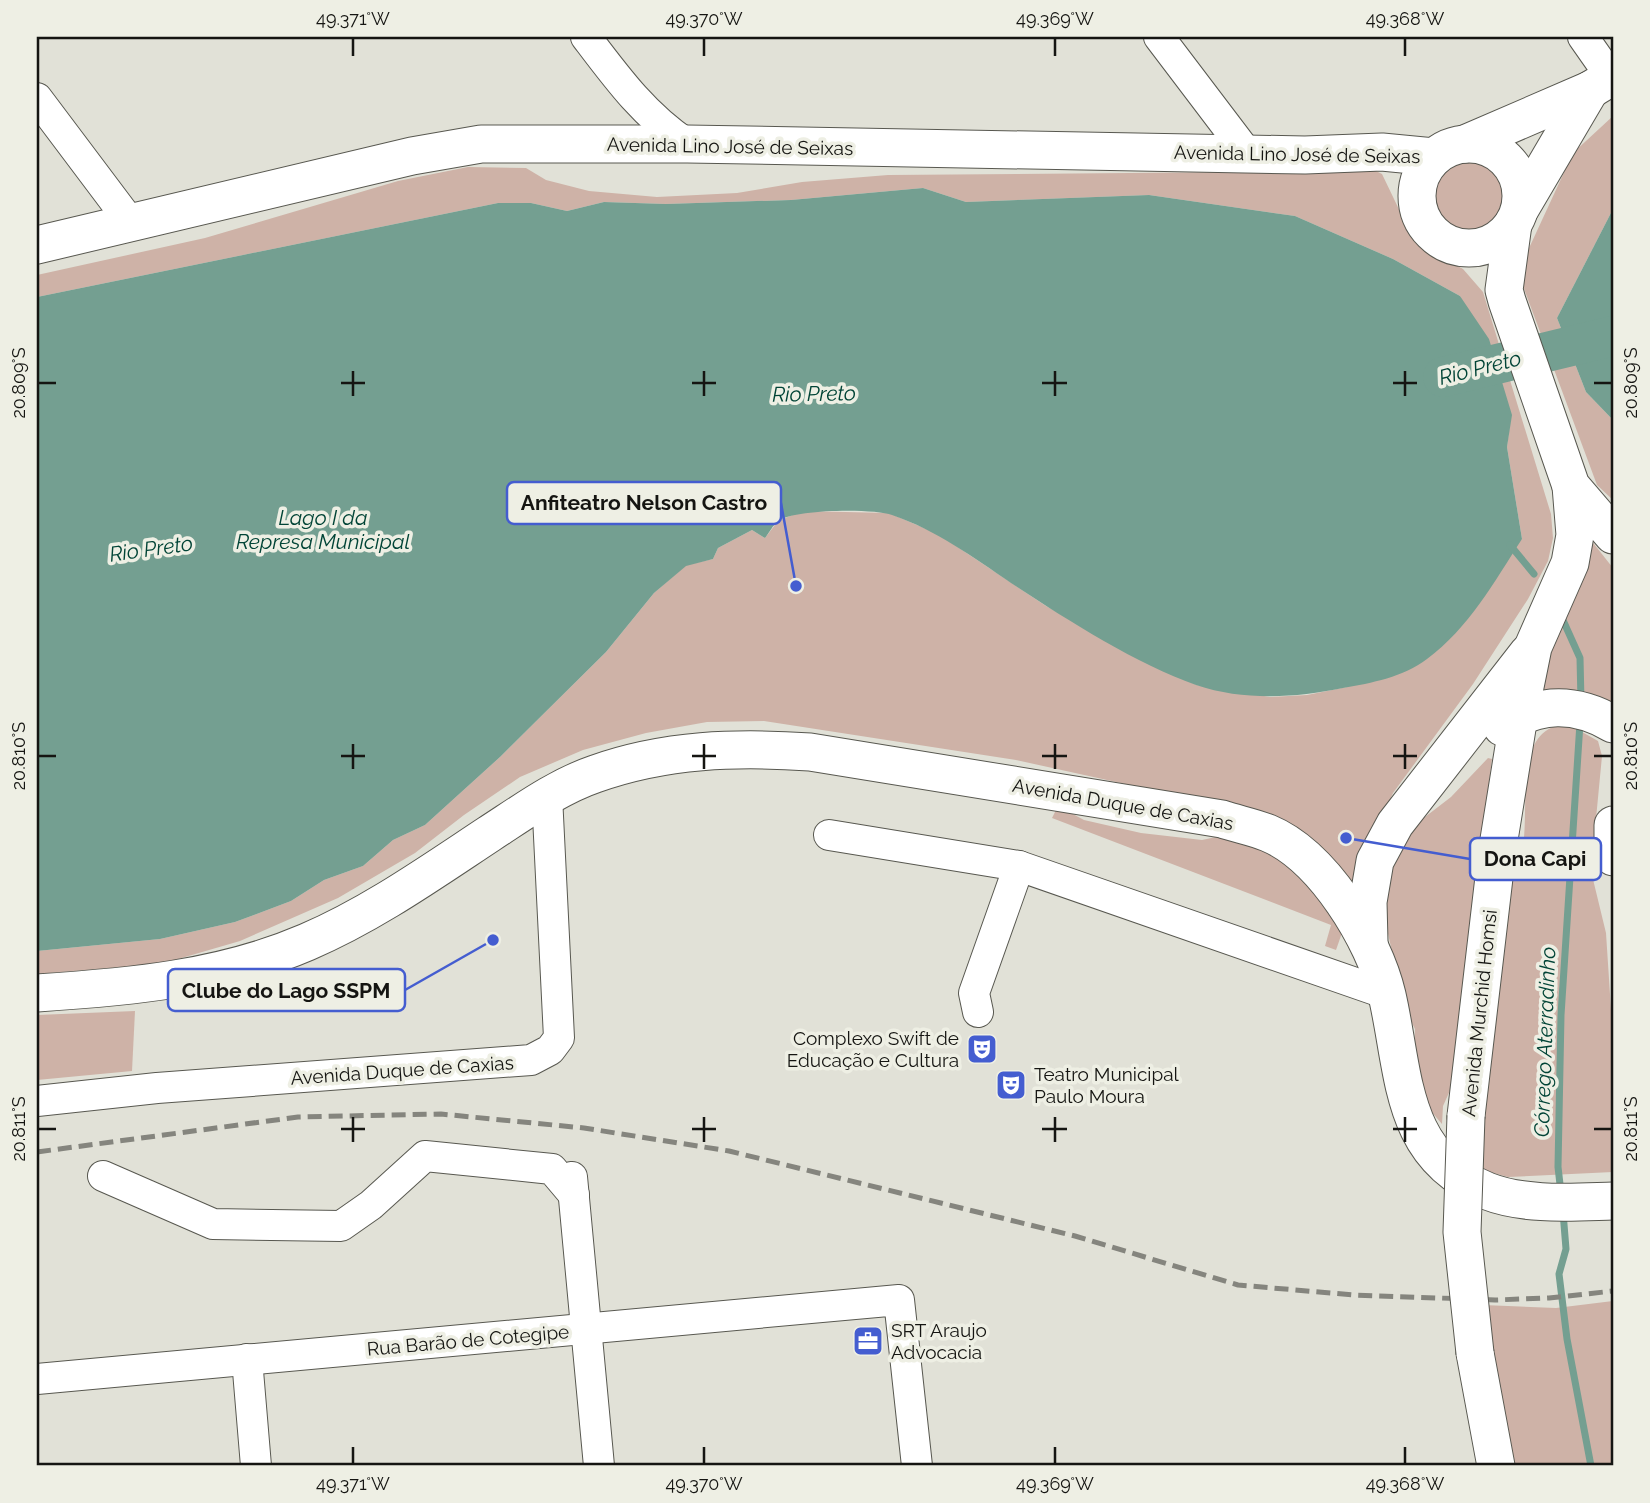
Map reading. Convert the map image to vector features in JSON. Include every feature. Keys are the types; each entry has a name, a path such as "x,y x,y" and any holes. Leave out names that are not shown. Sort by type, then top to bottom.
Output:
{"main road":[{"name":"Avenida Lino José de Seixas","path":"37,245 449,149 481,144 687,144 1305,155 1450,150 1605,81"},
{"path":"1442,241 1473,248 1503,237 1605,81"},
{"path":"1505,295 1429,231 1420,217 1416,201 1421,177 1450,150 1481,146 1496,152 1509,163 1521,193 1516,217"},
{"name":"Avenida Murchid Homsi","path":"1496,1466 1475,1353 1462,1232 1466,1116 1497,852 1518,716 1532,647 1570,563 1575,535 1572,486 1505,295 1516,217"},
{"name":"Avenida Murchid Homsi","path":"1572,486 1613,536"},
{"path":"1371,947 1368,902 1375,861 1395,824 1418,792 1532,647"},
{"path":"1418,792 1518,716 1538,709 1591,715"},
{"name":"Avenida Duque de Caxias","path":"37,993 164,982 238,965 305,943 375,908 547,796 594,774 635,762 690,752 751,748 810,752 1222,819 1269,834 1304,857 1331,887 1371,947 1387,994 1410,1113 1422,1141 1445,1165 1486,1191 1517,1198 1582,1201"},
{"path":"1613,825 1613,857"}],"street":[{"path":"586,37 628,94 653,121 687,144"},
{"path":"1159,37 1247,153"},
{"path":"1583,37 1605,81"},
{"path":"623,144 632,127 628,94"},
{"path":"37,98 131,223"},
{"name":"Avenida Duque de Caxias","path":"37,1101 157,1088 531,1060 550,1050 559,1038 547,796"},
{"path":"829,835 1019,866 1387,994"},
{"path":"978,1012 974,993 1019,866"},
{"path":"1325,974 1353,968 1371,947"},
{"path":"103,1176 213,1224 341,1226 371,1205 425,1156 552,1169 573,1186 599,1466"},
{"name":"Rua Barão de Cotegipe","path":"37,1379 899,1300 917,1466"},
{"path":"247,1359 256,1466"}],"shaded area":[{"path":"1613,116 1613,209 1557,318 1586,392 1613,420 1613,500 1597,485 1523,286 1524,259 1573,153"},
{"path":"1467,155 1490,162 1502,174 1509,197 1502,220 1490,232 1467,239 1444,232 1432,220 1425,197 1432,174 1444,162"},
{"path":"468,167 526,168 546,180 589,191 657,197 737,193 802,182 888,175 1376,171 1382,174 1406,224 1419,243 1463,269 1483,292 1551,514 1553,538 1548,561 1528,599 1473,684 1393,793 1353,884 1280,818 1016,760 764,721 707,722 646,733 583,750 520,777 415,853 338,898 240,941 161,964 37,974 37,951 160,939 235,922 291,901 324,880 363,866 393,840 425,825 500,757 606,652 654,593 686,565 713,559 718,548 752,530 765,538 778,521 802,511 889,513 938,534 1046,606 1158,668 1197,685 1270,697 1307,695 1347,687 1522,539 1507,447 1511,415 1460,296 1393,259 1295,216 1149,195 966,202 923,188 791,200 666,204 604,202 567,211 531,203 498,203 37,297 37,275 205,238 398,181"},
{"path":"1586,534 1613,568 1613,708 1541,693 1541,683"},
{"path":"1568,724 1598,741 1602,756 1591,871 1606,933 1613,1040 1613,1172 1508,1177 1479,1169 1506,882 1519,862 1524,842 1526,778 1530,758 1537,741 1549,729"},
{"path":"1488,758 1492,759 1452,1086 1443,1106 1442,1124 1430,1110 1414,1059 1415,1029 1405,1009 1384,916 1391,869 1412,827 1451,797"},
{"path":"1058,806 1084,820 1141,833 1202,840 1230,834 1275,857 1304,877 1344,927 1336,950 1325,946 1331,925 1052,818"},
{"path":"135,1011 132,1071 37,1080 37,1015"},
{"path":"1613,1301 1613,1466 1507,1466 1483,1305 1556,1308"}],"water":[{"name":"Lago I da Represa Municipal","path":"923,188 966,202 1149,195 1295,216 1393,259 1460,296 1489,339 1512,415 1507,447 1522,539 1468,619 1427,659 1387,678 1288,696 1232,694 1196,685 1125,653 1054,611 954,545 908,521 883,513 852,511 816,512 786,517 776,523 765,538 752,530 718,548 713,559 686,566 654,593 606,652 500,757 425,825 393,840 363,866 324,880 291,901 235,922 160,939 37,951 37,297 498,203 531,203 567,211 604,202 666,204 791,200"},
{"path":"1613,209 1613,420 1586,392 1557,318"}],"waterway":[{"name":"Rio Preto","path":"1443,377 1613,336"},
{"name":"Córrego Aterradinho","path":"1510,545 1534,574"},
{"name":"Córrego Aterradinho","path":"1562,618 1580,658 1581,701"},
{"name":"Córrego Aterradinho","path":"1561,1193 1558,1167 1561,1015 1580,723"},
{"name":"Córrego Aterradinho","path":"1563,1212 1566,1249 1559,1274 1567,1339 1591,1466"}],"railway":[{"path":"37,1152 298,1117 441,1114 584,1128 729,1151 1075,1236 1238,1285 1354,1295 1495,1300 1549,1298 1613,1291"}],"place":[{"name":"Anfiteatro Nelson Castro","path":"796,586"},
{"name":"Dona Capi","path":"1346,838"},
{"name":"Clube do Lago SSPM","path":"493,940"},
{"name":"Complexo Swift de Educação e Cultura","path":"982,1049"},
{"name":"Teatro Municipal Paulo Moura","path":"1011,1085"},
{"name":"SRT Araujo Advocacia","path":"868,1341"}]}
